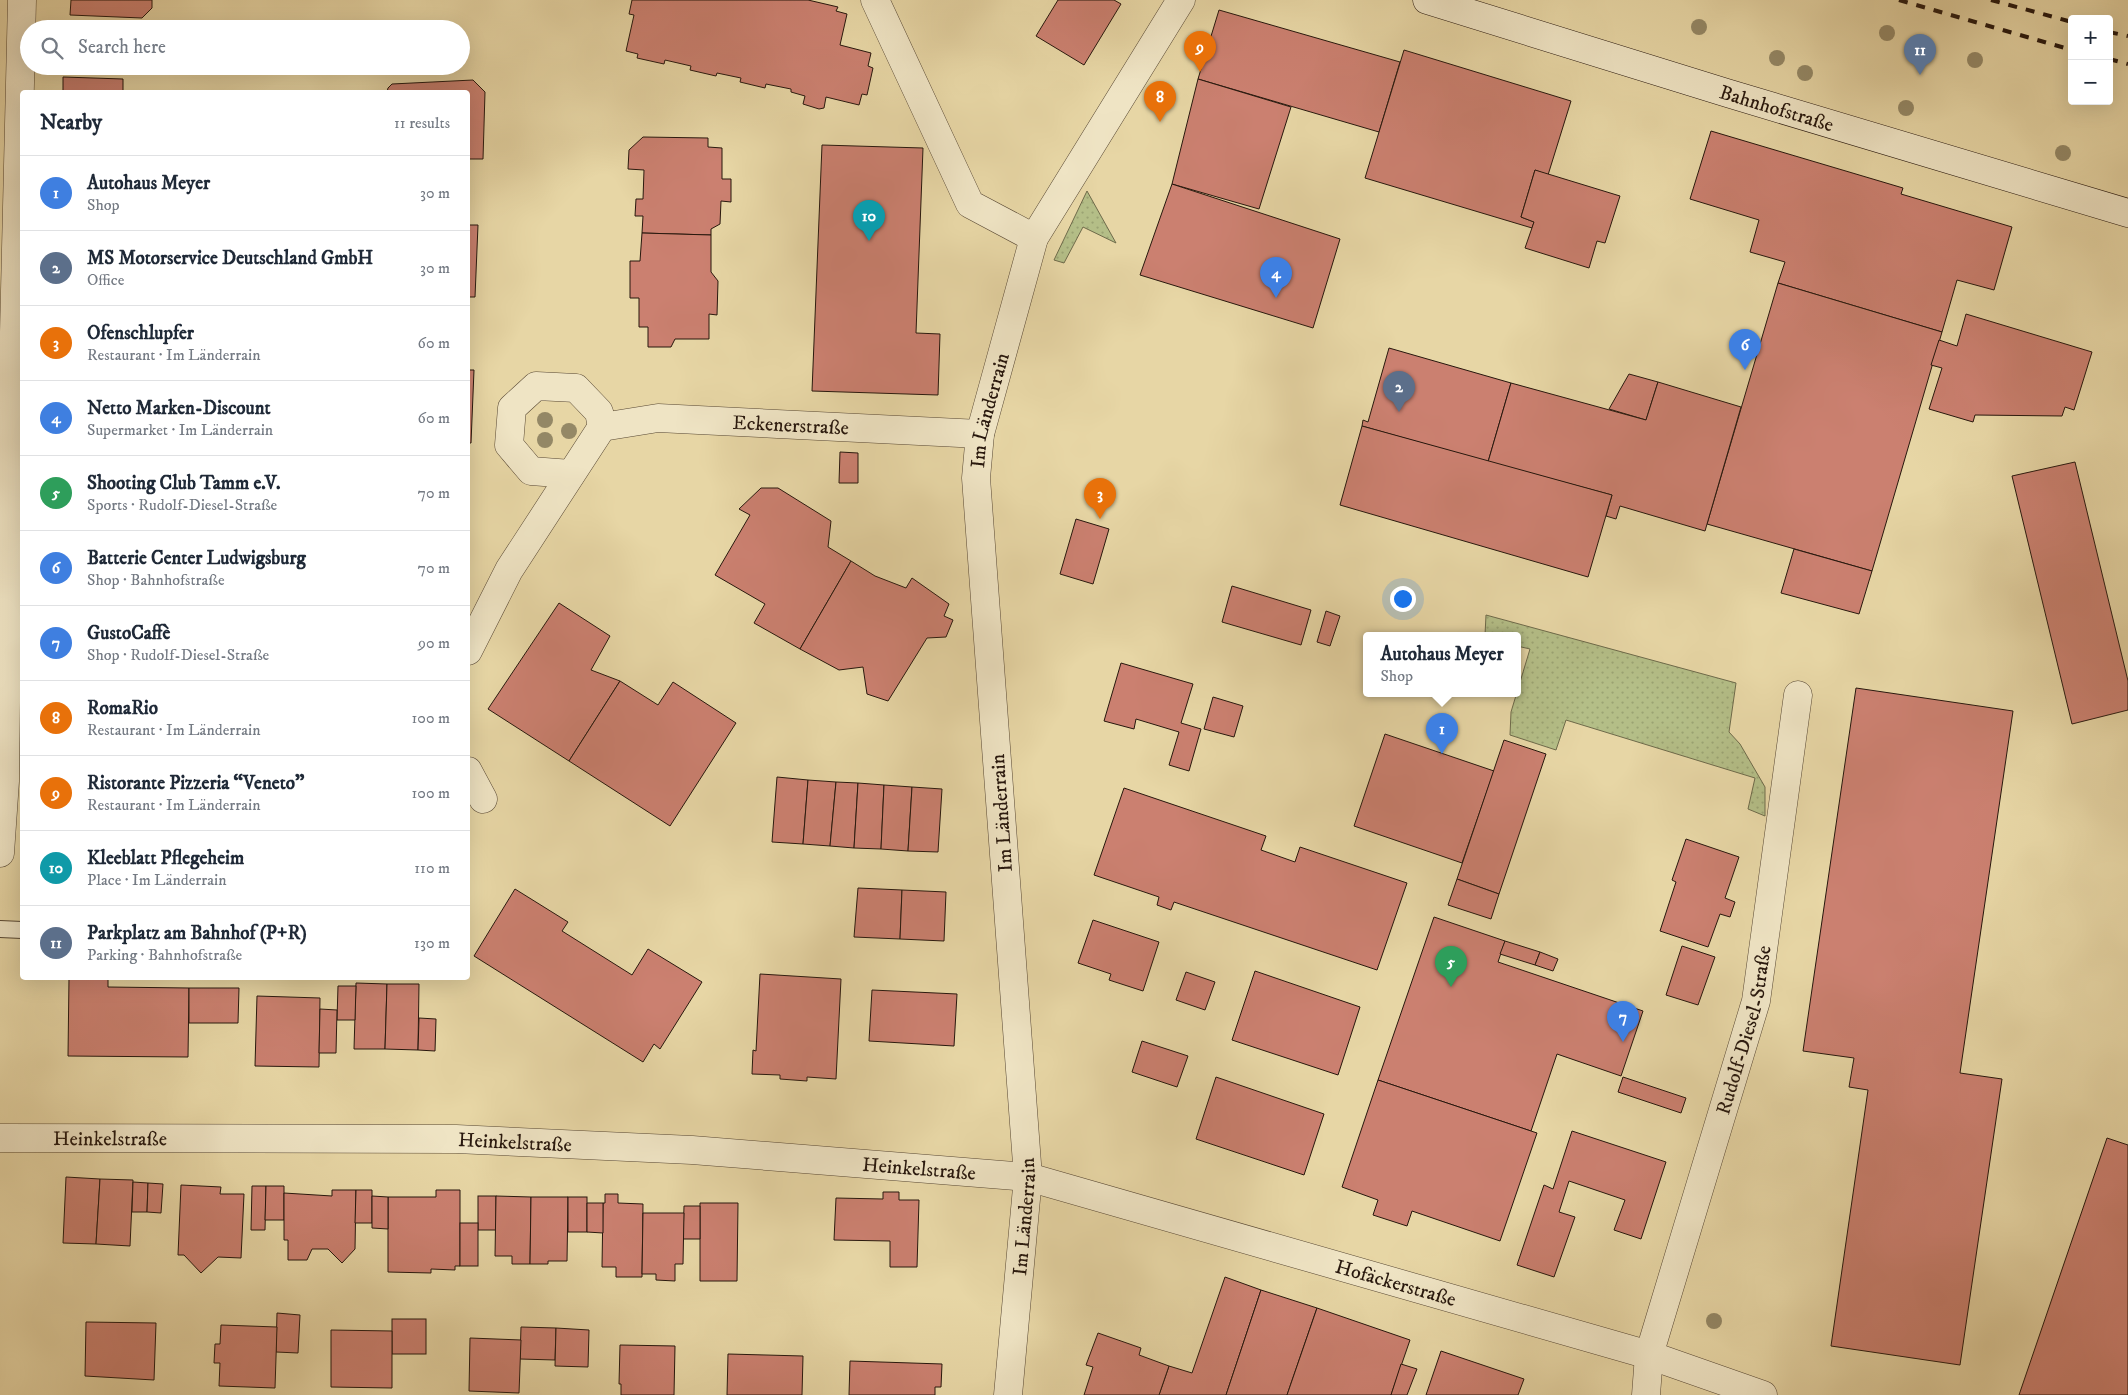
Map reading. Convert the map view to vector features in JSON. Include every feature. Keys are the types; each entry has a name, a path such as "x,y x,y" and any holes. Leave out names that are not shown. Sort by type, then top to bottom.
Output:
{"street":[{"path":"22,0 22,20"},
{"path":"875,0 970,204 1034,238"},
{"name":"Im Länderrain","path":"1008,1395 1028,1177 976,478 980,434 1034,238 1181,0"},
{"name":"Bahnhofstraße","path":"1427,0 1686,81 2128,213"},
{"path":"21,75 21,90"},
{"path":"0,853 15,624 20,210"},
{"path":"470,647 509,570 602,427 599,412 576,388 536,386 512,408 509,445 531,471 571,474"},
{"name":"Eckenerstraße","path":"602,427 658,418 980,434"},
{"name":"Rudolf-Diesel-Straße","path":"1646,1395 1649,1355 1756,1001 1798,695"},
{"path":"470,775 483,799"},
{"name":"Heinkelstraße","path":"0,1138 466,1139 692,1150 1028,1177"},
{"name":"Hofäckerstraße","path":"1028,1177 1649,1355 1763,1395"}],"lane":[{"path":"0,929 20,930"}],"green space":[{"path":"1087,191 1116,243 1083,227 1064,263 1054,260"},
{"path":"1486,615 1736,683 1729,732 1740,744 1765,787 1765,816 1748,809 1755,778 1566,720 1556,750 1510,735 1511,712 1516,697 1521,697 1521,679 1530,649 1521,647 1521,632 1485,632"}],"building":[{"path":"71,0 152,0 152,8 142,18 70,15"},
{"path":"632,0 808,0 838,7 836,11 847,14 840,45 871,53 868,66 873,68 867,95 862,94 859,105 826,97 824,108 819,109 803,104 805,96 791,92 791,89 766,84 765,88 740,82 741,78 717,73 716,76 690,70 691,66 665,60 664,64 637,58 638,54 626,51 634,15 629,14"},
{"path":"1058,0 1114,0 1121,4 1084,65 1036,36"},
{"path":"1219,10 1400,62 1379,132 1198,79"},
{"path":"1404,50 1571,101 1548,175 1535,170 1521,217 1534,222 1532,228 1365,178"},
{"path":"63,77 123,79 123,90 63,90"},
{"path":"1198,79 1291,107 1259,209 1172,184"},
{"path":"473,80 485,92 483,159 470,159 470,90 388,90 392,84"},
{"path":"1711,131 1903,188 1901,194 2012,227 1994,290 1957,280 1942,332 1778,283 1785,262 1750,252 1759,220 1690,199"},
{"path":"643,137 708,138 708,147 722,148 722,179 731,179 731,202 721,201 720,224 711,229 711,235 642,233 643,216 635,216 636,199 643,199 644,170 628,169 629,150"},
{"path":"822,145 923,148 916,333 940,334 938,395 812,391"},
{"path":"1535,170 1620,196 1605,243 1597,241 1589,268 1525,248 1534,222 1521,217"},
{"path":"1172,184 1340,239 1313,328 1140,275"},
{"path":"470,225 478,225 475,297 470,297"},
{"path":"642,233 711,235 711,272 718,281 717,315 709,314 709,339 675,339 671,347 648,347 648,327 639,327 639,298 630,298 630,261 640,261"},
{"path":"1778,283 1942,332 1872,571 1707,524"},
{"path":"1966,314 2092,352 2074,410 2065,407 2062,416 1975,415 1973,422 1929,409 1942,368 1931,365 1939,340 1957,346"},
{"path":"1389,348 1511,383 1488,462 1362,426 1363,420 1368,422"},
{"path":"470,370 474,370 471,443"},
{"path":"1629,374 1658,382 1646,420 1609,409"},
{"path":"1658,382 1741,407 1705,531 1620,506 1616,519 1606,516 1612,495 1488,462 1511,383 1646,420"},
{"path":"1362,426 1612,495 1588,577 1340,505"},
{"path":"840,452 858,453 858,483 839,483"},
{"path":"2075,462 2128,681 2128,710 2072,724 2012,476"},
{"path":"761,488 778,488 831,521 828,547 851,561 800,649 754,623 765,604 715,575 750,515 739,509"},
{"path":"1076,519 1109,529 1093,584 1060,574"},
{"path":"1794,549 1872,571 1859,614 1781,593"},
{"path":"851,561 875,576 906,588 912,578 949,604 944,616 953,620 946,637 927,638 888,701 867,694 863,667 839,670 800,649"},
{"path":"1232,586 1311,610 1301,645 1222,622"},
{"path":"559,603 610,636 591,670 620,681 569,761 488,709"},
{"path":"1326,611 1340,616 1330,646 1317,642"},
{"path":"1121,663 1193,684 1181,723 1201,729 1189,771 1169,765 1179,732 1136,719 1134,729 1104,721"},
{"path":"620,681 658,705 673,682 736,723 670,826 569,761"},
{"path":"1856,688 2013,711 1960,1073 2002,1079 1960,1365 1831,1346 1868,1090 1849,1087 1854,1058 1803,1051"},
{"path":"1213,697 1243,706 1234,737 1204,729"},
{"path":"1385,734 1494,771 1462,863 1354,826"},
{"path":"1504,740 1546,754 1499,894 1457,879"},
{"path":"777,777 808,780 803,844 772,842"},
{"path":"808,780 836,782 830,846 803,844"},
{"path":"836,782 858,783 854,848 830,846"},
{"path":"858,783 884,785 881,849 854,848"},
{"path":"884,785 912,787 908,851 881,849"},
{"path":"912,787 942,789 938,852 908,851"},
{"path":"1124,788 1266,836 1261,850 1295,862 1300,847 1407,883 1377,970 1174,902 1171,910 1157,905 1159,897 1094,875"},
{"path":"1686,839 1739,857 1725,898 1735,902 1730,917 1720,914 1708,947 1660,931 1676,882 1672,880"},
{"path":"1457,879 1499,894 1491,919 1448,905"},
{"path":"858,888 902,890 900,939 854,937"},
{"path":"515,889 568,922 562,931 632,975 648,949 702,982 660,1049 654,1044 643,1062 474,956"},
{"path":"902,890 946,892 944,941 900,939"},
{"path":"1434,917 1505,941 1498,962 1643,1011 1621,1076 1557,1054 1531,1131 1378,1080"},
{"path":"1093,920 1159,942 1143,991 1109,980 1111,974 1078,963"},
{"path":"1505,941 1540,952 1535,965 1500,954"},
{"path":"1682,946 1715,957 1698,1005 1666,995"},
{"path":"1540,952 1558,959 1553,971 1535,965"},
{"path":"1255,971 1360,1007 1338,1075 1232,1040"},
{"path":"1186,972 1215,982 1205,1010 1176,1000"},
{"path":"760,974 841,979 836,1079 807,1077 807,1081 780,1079 780,1075 752,1074 753,1050 756,1051"},
{"path":"69,980 108,980 108,987 189,988 188,1057 68,1056"},
{"path":"356,983 387,984 385,1049 354,1049"},
{"path":"387,984 419,984 418,1050 385,1049"},
{"path":"338,986 356,986 355,1020 337,1020"},
{"path":"189,988 239,988 238,1023 189,1023"},
{"path":"872,990 957,994 954,1046 869,1041"},
{"path":"257,996 320,998 319,1067 255,1066"},
{"path":"320,1009 337,1010 336,1053 319,1053"},
{"path":"419,1018 436,1019 435,1051 418,1050"},
{"path":"1142,1041 1188,1056 1177,1087 1132,1072"},
{"path":"1216,1077 1324,1114 1304,1175 1196,1139"},
{"path":"1623,1077 1686,1098 1681,1113 1618,1092"},
{"path":"1378,1080 1537,1133 1500,1241 1412,1211 1407,1226 1373,1215 1378,1200 1342,1187"},
{"path":"1572,1131 1666,1162 1641,1239 1614,1230 1625,1200 1569,1181 1559,1212 1575,1217 1554,1277 1517,1265 1544,1185 1553,1189"},
{"path":"2107,1138 2128,1145 2128,1395 2019,1395"},
{"path":"66,1177 100,1179 96,1244 63,1243"},
{"path":"100,1179 133,1180 130,1246 96,1244"},
{"path":"133,1182 148,1183 147,1212 132,1212"},
{"path":"148,1183 163,1184 161,1213 147,1212"},
{"path":"181,1185 221,1187 220,1194 244,1194 241,1258 218,1257 201,1273 184,1255 178,1255"},
{"path":"252,1186 266,1186 265,1230 251,1230"},
{"path":"266,1186 284,1186 284,1220 265,1220"},
{"path":"332,1190 356,1190 355,1249 342,1263 328,1249 312,1249 307,1260 288,1260 288,1240 284,1240 284,1193 332,1196"},
{"path":"356,1190 372,1190 372,1223 355,1223"},
{"path":"436,1190 460,1190 460,1266 455,1266 455,1270 431,1269 431,1273 388,1272 388,1197 436,1197"},
{"path":"883,1192 899,1192 899,1200 919,1200 917,1267 890,1267 890,1241 834,1240 836,1198 883,1199"},
{"path":"605,1194 618,1194 618,1203 643,1204 642,1277 616,1277 616,1267 602,1267 603,1203 605,1203"},
{"path":"372,1196 388,1197 388,1229 372,1228"},
{"path":"478,1196 496,1196 496,1230 478,1230"},
{"path":"496,1196 531,1197 530,1264 512,1264 512,1256 495,1256"},
{"path":"531,1197 568,1197 567,1261 548,1261 548,1264 530,1264"},
{"path":"568,1197 587,1197 587,1232 568,1232"},
{"path":"587,1203 603,1203 603,1233 587,1232"},
{"path":"700,1203 738,1203 737,1281 700,1281"},
{"path":"684,1206 700,1206 700,1239 683,1239"},
{"path":"643,1213 684,1213 683,1264 675,1264 675,1281 656,1280 656,1274 642,1274"},
{"path":"460,1223 478,1223 478,1266 460,1266"},
{"path":"1225,1277 1261,1290 1226,1395 1159,1395 1169,1366 1192,1373"},
{"path":"1261,1290 1317,1308 1287,1395 1226,1395"},
{"path":"1317,1308 1410,1340 1391,1395 1287,1395"},
{"path":"277,1313 300,1315 298,1353 276,1352"},
{"path":"392,1319 426,1319 426,1354 392,1354"},
{"path":"86,1322 156,1323 154,1380 85,1376"},
{"path":"221,1325 277,1327 275,1388 219,1386 220,1363 214,1363 215,1344 220,1344"},
{"path":"521,1327 556,1328 555,1360 520,1359"},
{"path":"556,1328 589,1330 588,1367 555,1366"},
{"path":"331,1330 392,1331 392,1388 331,1387"},
{"path":"1098,1333 1141,1348 1139,1355 1169,1366 1159,1395 1084,1395 1093,1367 1086,1365"},
{"path":"470,1338 521,1340 519,1393 469,1391"},
{"path":"620,1345 675,1346 674,1395 621,1395 621,1384 619,1384"},
{"path":"1441,1351 1524,1379 1518,1395 1426,1395"},
{"path":"728,1354 803,1356 802,1395 727,1395"},
{"path":"850,1361 942,1364 941,1387 935,1387 935,1395 849,1395"},
{"path":"1401,1364 1417,1369 1407,1395 1391,1395"}],"railway":[{"path":"1899,0 2068,49"},
{"path":"1991,0 2068,21"},
{"path":"2113,33 2128,36"},
{"path":"2113,60 2128,64"}],"place":[{"name":"Ristorante Pizzeria “Veneto”","path":"1200,72"},
{"name":"Parkplatz am Bahnhof (P+R)","path":"1920,75"},
{"name":"RomaRio","path":"1160,122"},
{"name":"Kleeblatt Pflegeheim","path":"869,241"},
{"name":"Netto Marken-Discount","path":"1276,298"},
{"name":"Batterie Center Ludwigsburg","path":"1745,370"},
{"name":"MS Motorservice Deutschland GmbH","path":"1399,412"},
{"name":"Ofenschlupfer","path":"1100,519"},
{"name":"Autohaus Meyer","path":"1442,754"},
{"name":"Shooting Club Tamm e.V.","path":"1451,987"},
{"name":"GustoCaffè","path":"1623,1042"}]}
